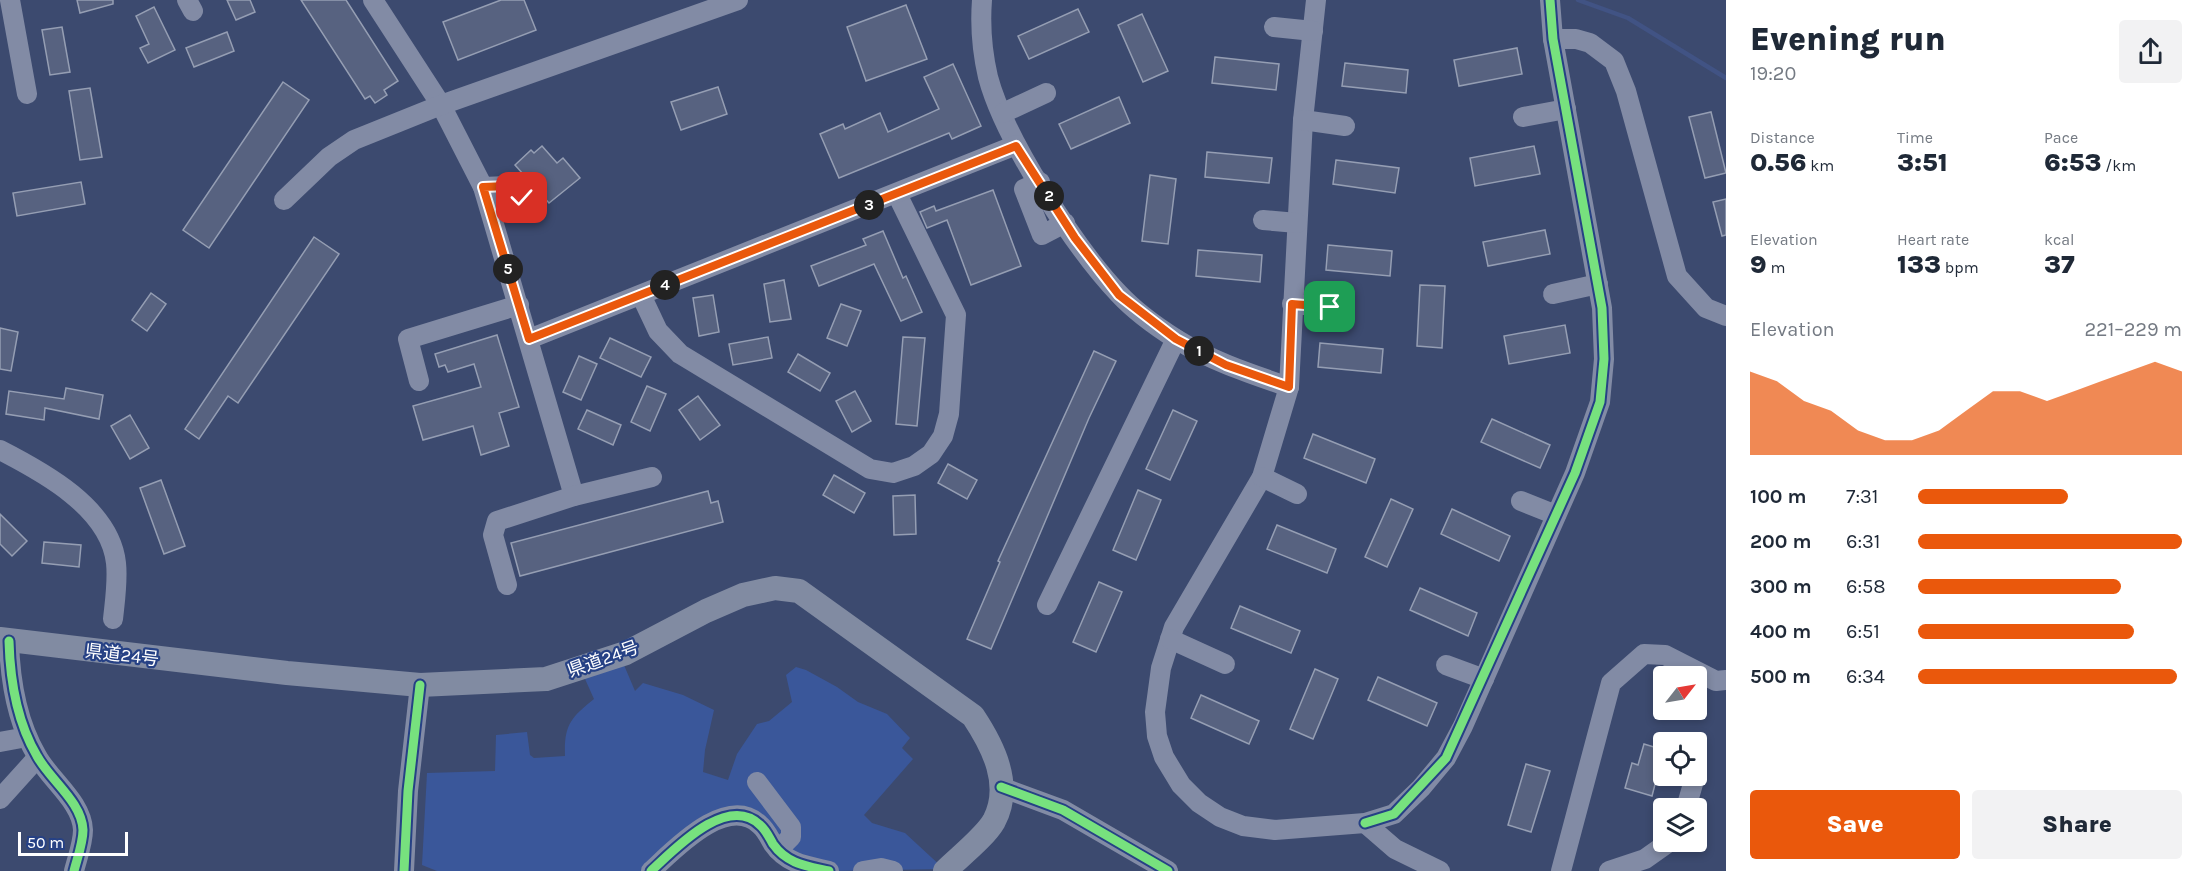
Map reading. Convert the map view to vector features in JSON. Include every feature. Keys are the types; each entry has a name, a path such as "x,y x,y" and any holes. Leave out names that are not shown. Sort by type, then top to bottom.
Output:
{"main road":[{"name":"県道24号","path":"5,640 264,671 420,685 546,679 626,653 706,611 743,595 775,588 799,591 973,717 991,744 1001,787 1001,800 993,822 945,871"}],"street":[{"path":"10,0 27,94"},
{"path":"373,0 441,105 483,187 574,496"},
{"path":"284,200 342,147 441,105 738,0"},
{"path":"982,0 983,53 989,80 1016,146 1065,223 1119,295 1176,339 1226,365 1289,387"},
{"path":"1316,0 1303,120 1289,387 1262,477 1174,627 1159,679 1155,712 1157,736 1164,757 1181,786 1199,803 1220,817 1243,826 1275,830 1365,823 1394,814 1446,758 1484,679 1575,473 1600,402 1604,359 1602,308 1553,39 1550,0"},
{"path":"1275,27 1313,31"},
{"path":"1553,39 1576,39 1590,43 1614,61 1626,91 1677,276 1706,308 1726,315"},
{"path":"1003,113 1046,93"},
{"path":"1523,117 1566,109"},
{"path":"1303,120 1345,126"},
{"path":"529,339 1016,146"},
{"path":"483,187 508,186 522,198"},
{"path":"641,295 658,331 680,354 870,469 893,473 914,466 931,454 943,436 949,414 956,315 897,194"},
{"path":"1263,220 1297,223"},
{"path":"1553,294 1598,284"},
{"path":"1292,304 1330,307"},
{"path":"419,381 408,339 519,305"},
{"path":"1047,605 1176,339"},
{"path":"0,450 59,482 99,524 110,543 116,562 113,619"},
{"path":"507,585 493,535 497,521 574,496 652,477"},
{"path":"1262,477 1297,494"},
{"path":"1521,501 1556,515"},
{"path":"1170,639 1225,664"},
{"path":"5,640 11,680 27,737 37,758 77,811 83,830 74,871"},
{"path":"1561,871 1611,683 1644,654 1665,655 1716,681 1726,680"},
{"path":"1446,665 1484,679"},
{"path":"409,869 408,791 420,685"},
{"path":"0,742 27,737"},
{"path":"0,799 37,758"},
{"path":"757,782 791,827 791,837 778,850"},
{"path":"1001,787 1063,810 1140,864 1168,871"},
{"path":"651,871 678,845 700,829 716,820 738,815 756,821 762,826 778,850 793,863 829,871"},
{"path":"1365,823 1395,849 1440,871"},
{"path":"1609,871 1645,859 1655,852"},
{"path":"863,871 881,868 893,871"}],"shaded area":[{"path":"621,658 635,691 643,683 683,695 714,710 705,750 703,772 728,780 737,754 757,724 769,721 792,702 786,675 796,667 837,687 858,702 887,714 910,738 902,748 913,759 864,815 872,823 905,833 944,869 829,871 801,864 734,815 650,871 437,871 422,865 427,773 495,771 496,735 527,732 530,755 534,758 565,756 567,730 570,723 594,699 581,670"}],"building":[{"path":"77,0 113,0 113,4 80,13"},
{"path":"227,0 250,0 255,12 236,20"},
{"path":"301,0 346,0 398,81 384,90 387,95 375,103 370,96 365,99"},
{"path":"501,0 524,0 536,30 458,60 443,22"},
{"path":"906,5 927,59 866,81 847,27"},
{"path":"154,7 175,50 148,63 140,48 149,44 136,16"},
{"path":"1078,9 1089,32 1029,59 1018,36"},
{"path":"1142,14 1168,71 1143,82 1118,25"},
{"path":"62,27 70,72 50,75 42,30"},
{"path":"227,32 234,51 194,67 186,48"},
{"path":"1517,48 1522,74 1459,86 1454,60"},
{"path":"1215,57 1279,64 1276,90 1212,83"},
{"path":"1345,63 1408,70 1406,93 1342,86"},
{"path":"953,64 981,126 952,139 949,133 839,178 820,134 843,124 845,129 880,113 888,132 939,109 924,77"},
{"path":"283,82 309,100 209,248 183,230"},
{"path":"718,87 727,114 681,130 671,102"},
{"path":"90,88 102,157 80,160 69,91"},
{"path":"1119,97 1130,123 1071,149 1059,124"},
{"path":"1711,112 1726,173 1705,178 1689,117"},
{"path":"542,146 557,163 563,158 580,178 549,203 515,165 531,150 534,153"},
{"path":"1534,146 1540,174 1475,186 1470,158"},
{"path":"1207,152 1272,158 1269,183 1205,177"},
{"path":"1336,160 1399,168 1395,193 1333,184"},
{"path":"1150,175 1176,179 1168,244 1142,241"},
{"path":"81,182 85,204 17,216 13,193"},
{"path":"993,190 1021,266 971,285 947,220 927,228 920,212 934,206 936,211"},
{"path":"1726,199 1726,235 1722,236 1713,202"},
{"path":"1545,230 1550,254 1488,266 1483,242"},
{"path":"883,231 903,278 906,276 922,312 901,321 874,264 819,286 811,266 866,245 863,239"},
{"path":"314,237 339,254 238,403 228,396 199,439 185,429"},
{"path":"1328,245 1392,251 1390,276 1326,270"},
{"path":"1198,250 1262,255 1260,282 1196,276"},
{"path":"784,280 791,319 770,322 764,284"},
{"path":"1420,285 1445,286 1442,348 1417,346"},
{"path":"151,293 166,304 147,331 132,320"},
{"path":"713,295 719,332 699,336 693,298"},
{"path":"841,304 861,311 847,346 827,338"},
{"path":"1565,325 1570,353 1509,364 1504,336"},
{"path":"0,328 18,332 11,371 0,369"},
{"path":"497,335 519,407 499,413 509,446 481,455 473,426 423,440 413,406 481,387 474,364 448,372 445,365 439,367 435,354"},
{"path":"768,337 772,358 733,365 729,344"},
{"path":"903,337 925,338 917,426 896,424"},
{"path":"610,338 651,357 641,377 600,358"},
{"path":"1320,343 1383,349 1381,373 1318,367"},
{"path":"1094,351 1116,361 1089,418 991,649 967,639 1000,562 998,561"},
{"path":"798,354 830,373 820,391 788,372"},
{"path":"579,356 597,364 581,400 563,392"},
{"path":"647,386 666,394 650,431 631,422"},
{"path":"66,388 103,395 99,419 45,408 44,420 6,414 9,391 64,399"},
{"path":"855,391 871,421 852,432 836,401"},
{"path":"698,396 720,425 700,440 679,410"},
{"path":"587,410 621,425 613,445 578,429"},
{"path":"1173,410 1197,421 1170,480 1146,469"},
{"path":"130,415 149,448 130,459 111,426"},
{"path":"1492,419 1550,445 1540,468 1481,442"},
{"path":"1313,434 1375,459 1366,483 1304,458"},
{"path":"948,464 977,480 967,499 938,483"},
{"path":"834,475 865,493 854,513 823,495"},
{"path":"161,480 185,546 164,554 140,488"},
{"path":"1138,490 1161,500 1136,560 1113,550"},
{"path":"708,491 711,503 718,501 723,522 520,576 511,543"},
{"path":"915,495 916,534 894,535 893,496"},
{"path":"1391,499 1413,509 1387,567 1365,557"},
{"path":"1452,509 1510,536 1499,561 1441,534"},
{"path":"0,514 27,541 12,556 0,544"},
{"path":"1277,525 1336,549 1327,573 1267,549"},
{"path":"44,542 81,545 79,567 42,563"},
{"path":"1099,582 1122,592 1096,652 1073,642"},
{"path":"1420,588 1477,613 1468,636 1410,610"},
{"path":"1240,606 1300,631 1291,653 1231,628"},
{"path":"1315,669 1338,679 1313,739 1290,729"},
{"path":"1378,677 1437,703 1427,726 1368,700"},
{"path":"1201,695 1259,721 1249,744 1191,718"},
{"path":"1644,744 1653,747 1655,786 1652,796 1625,788 1632,763 1638,765"},
{"path":"1526,764 1550,771 1531,832 1508,825"}],"waterway":[{"path":"1578,0 1628,18 1726,78"}],"cycle path":[{"path":"1365,823 1394,814 1446,758 1575,473 1600,402 1604,359 1602,308 1553,39 1550,0"},
{"path":"9,641 13,685 24,729 37,756 71,801 81,820 82,840 74,871"},
{"path":"404,871 408,791 420,685"},
{"path":"1001,787 1063,810 1168,871"},
{"path":"651,871 673,850 702,828 717,820 732,816 747,817 760,825 779,851 791,860 805,866 829,871"}],"route":[{"path":"522,198 508,186 498,184 483,187 529,339 1016,146 1075,238 1119,295 1176,339 1226,365 1289,387 1292,304 1330,307"}]}
